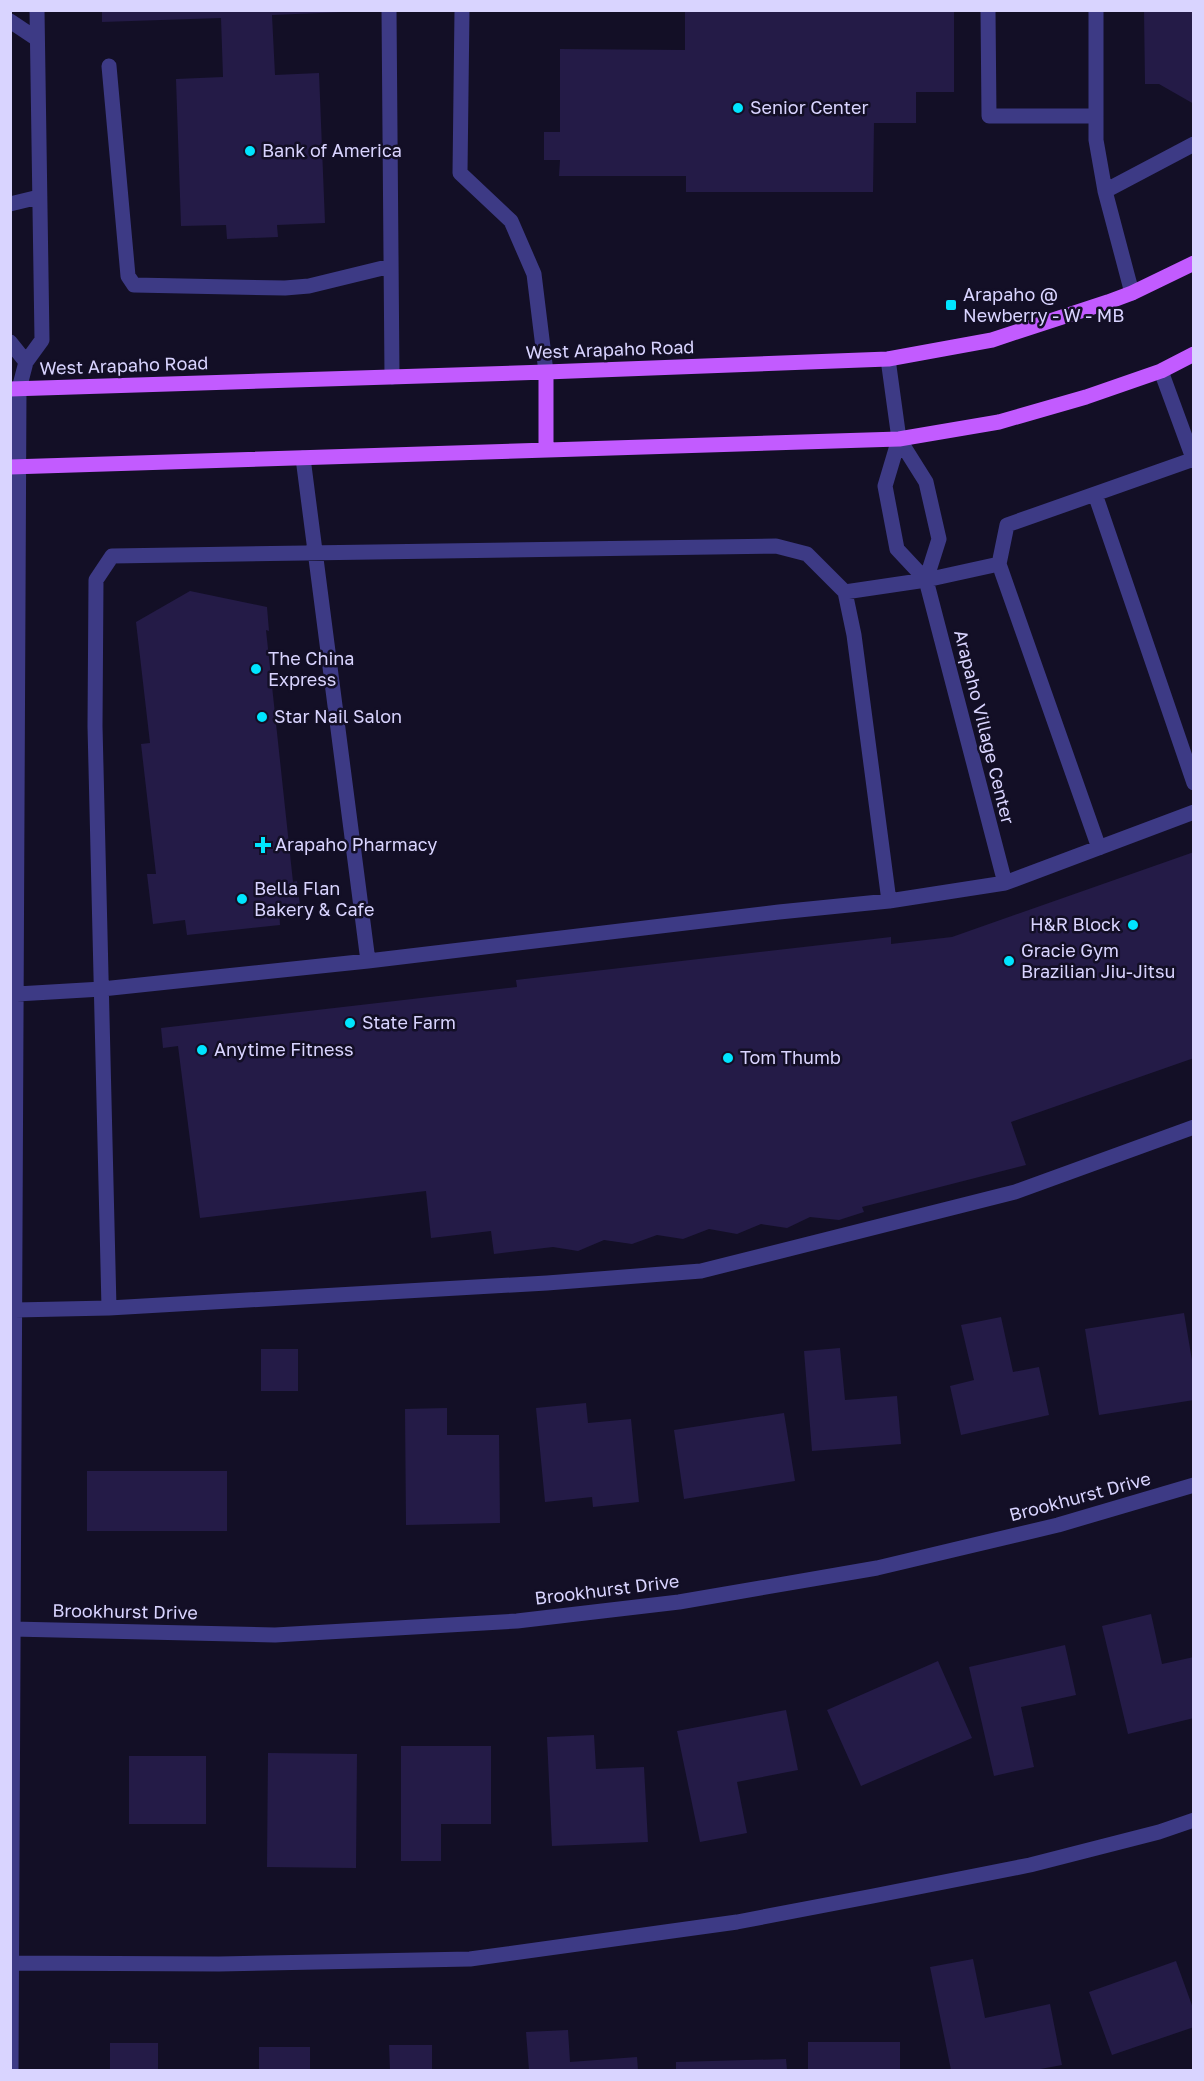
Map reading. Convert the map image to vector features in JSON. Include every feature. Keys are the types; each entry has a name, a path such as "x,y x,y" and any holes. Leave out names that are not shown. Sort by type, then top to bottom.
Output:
{"main road":[{"name":"West Arapaho Road","path":"15,389 888,359 992,340 1132,293 1194,263"},
{"path":"15,467 899,439 999,422 1086,397 1161,370 1194,354"},
{"path":"546,372 546,450"}],"street":[{"path":"11,2070 17,994 14,792 15,389 26,362 42,340 37,10"},
{"path":"389,10 392,377"},
{"path":"462,10 460,173 511,221 534,274 546,372"},
{"path":"988,10 988,116 1096,116"},
{"path":"1096,10 1096,140 1105,191 1132,293"},
{"path":"10,21 37,39"},
{"path":"109,66 128,276 134,285 285,288 309,286 391,266"},
{"path":"1105,191 1194,144"},
{"path":"10,204 39,197"},
{"path":"10,342 26,362"},
{"name":"Arapaho Village Center","path":"888,359 899,439 926,482 939,539 926,580"},
{"path":"1099,848 999,564 1007,525 1193,460 1161,370"},
{"name":"Arapaho Village Center","path":"899,439 885,486 897,549 926,580 1005,883"},
{"path":"303,458 368,962"},
{"path":"1095,494 1194,783"},
{"path":"109,1308 95,726 96,580 112,556 777,546 807,554 845,592 854,635 890,901"},
{"path":"845,592 926,580 999,564"},
{"path":"17,994 102,989 368,962 779,912 890,901 1005,883 1194,812"},
{"path":"15,1310 109,1308 547,1282 701,1270 1015,1192 1194,1127"},
{"name":"Brookhurst Drive","path":"12,1629 275,1635 517,1621 679,1602 888,1565 1058,1525 1194,1485"},
{"path":"11,1963 219,1965 470,1959 737,1922 1030,1865 1158,1832 1194,1820"}],"building":[{"name":"Bank of America","path":"102,10 344,10 344,12 272,15 275,75 319,73 325,223 277,225 278,237 227,239 226,225 181,226 176,79 223,77 221,18 102,22"},
{"name":"Senior Center","path":"685,10 954,10 954,92 916,92 916,123 874,123 873,192 686,192 686,176 559,176 560,160 544,160 544,132 560,132 560,49 685,50"},
{"path":"1144,10 1194,10 1194,104 1159,84 1145,84"},
{"path":"190,591 267,607 269,631 266,630 293,882 297,881 300,906 279,909 280,925 187,935 185,920 153,924 147,874 156,874 141,744 150,743 136,622"},
{"path":"1194,852 1194,1058 1011,1122 1026,1165 862,1207 864,1212 839,1220 810,1217 787,1228 761,1224 737,1234 709,1229 683,1239 657,1235 632,1244 604,1240 578,1251 553,1247 494,1254 491,1231 431,1238 426,1191 200,1218 178,1046 163,1048 161,1028 517,987 516,980 891,937 891,944 952,937"},
{"path":"1184,1313 1194,1372 1194,1400 1099,1415 1085,1329"},
{"path":"1001,1317 1013,1372 1039,1367 1049,1415 961,1435 950,1386 974,1380 961,1325"},
{"path":"840,1348 845,1400 897,1396 901,1444 812,1451 804,1351"},
{"path":"261,1349 298,1349 298,1391 261,1391"},
{"path":"586,1403 588,1423 631,1419 639,1502 593,1507 592,1497 545,1502 536,1408"},
{"path":"447,1408 447,1435 499,1435 500,1523 406,1525 405,1409"},
{"path":"784,1413 795,1481 684,1499 674,1430"},
{"path":"87,1471 227,1471 227,1531 87,1531"},
{"path":"1151,1614 1162,1664 1194,1657 1194,1718 1128,1734 1102,1626"},
{"path":"1065,1645 1076,1695 1021,1707 1034,1767 994,1776 969,1667"},
{"path":"938,1661 972,1738 861,1786 827,1710"},
{"path":"786,1710 798,1770 737,1782 747,1833 700,1842 677,1731"},
{"path":"594,1735 596,1769 644,1767 648,1842 552,1846 547,1737"},
{"path":"401,1746 491,1746 491,1824 441,1824 441,1861 401,1861"},
{"path":"268,1753 357,1754 356,1868 267,1867"},
{"path":"129,1756 206,1756 206,1824 129,1824"},
{"path":"973,1959 985,2018 1050,2004 1062,2065 1035,2070 951,2070 930,1967"},
{"path":"1176,1961 1194,2011 1194,2027 1112,2055 1089,1992"},
{"path":"568,2030 570,2062 637,2057 638,2070 529,2070 526,2032"},
{"path":"808,2042 900,2042 900,2070 808,2070"},
{"path":"110,2043 158,2043 158,2070 110,2070"},
{"path":"389,2045 432,2045 432,2070 390,2070"},
{"path":"259,2047 310,2047 310,2070 259,2070"},
{"path":"786,2059 787,2070 676,2070 676,2062"}],"place":[{"name":"Senior Center","path":"738,108"},
{"name":"Bank of America","path":"250,151"},
{"name":"Arapaho @ Newberry - W - MB","path":"951,305"},
{"name":"The China Express","path":"256,669"},
{"name":"Star Nail Salon","path":"262,717"},
{"name":"Arapaho Pharmacy","path":"263,845"},
{"name":"Bella Flan Bakery & Cafe","path":"242,899"},
{"name":"H&R Block","path":"1133,925"},
{"name":"Gracie Gym Brazilian Jiu-Jitsu","path":"1009,961"},
{"name":"State Farm","path":"350,1023"},
{"name":"Anytime Fitness","path":"202,1050"},
{"name":"Tom Thumb","path":"728,1058"}]}
